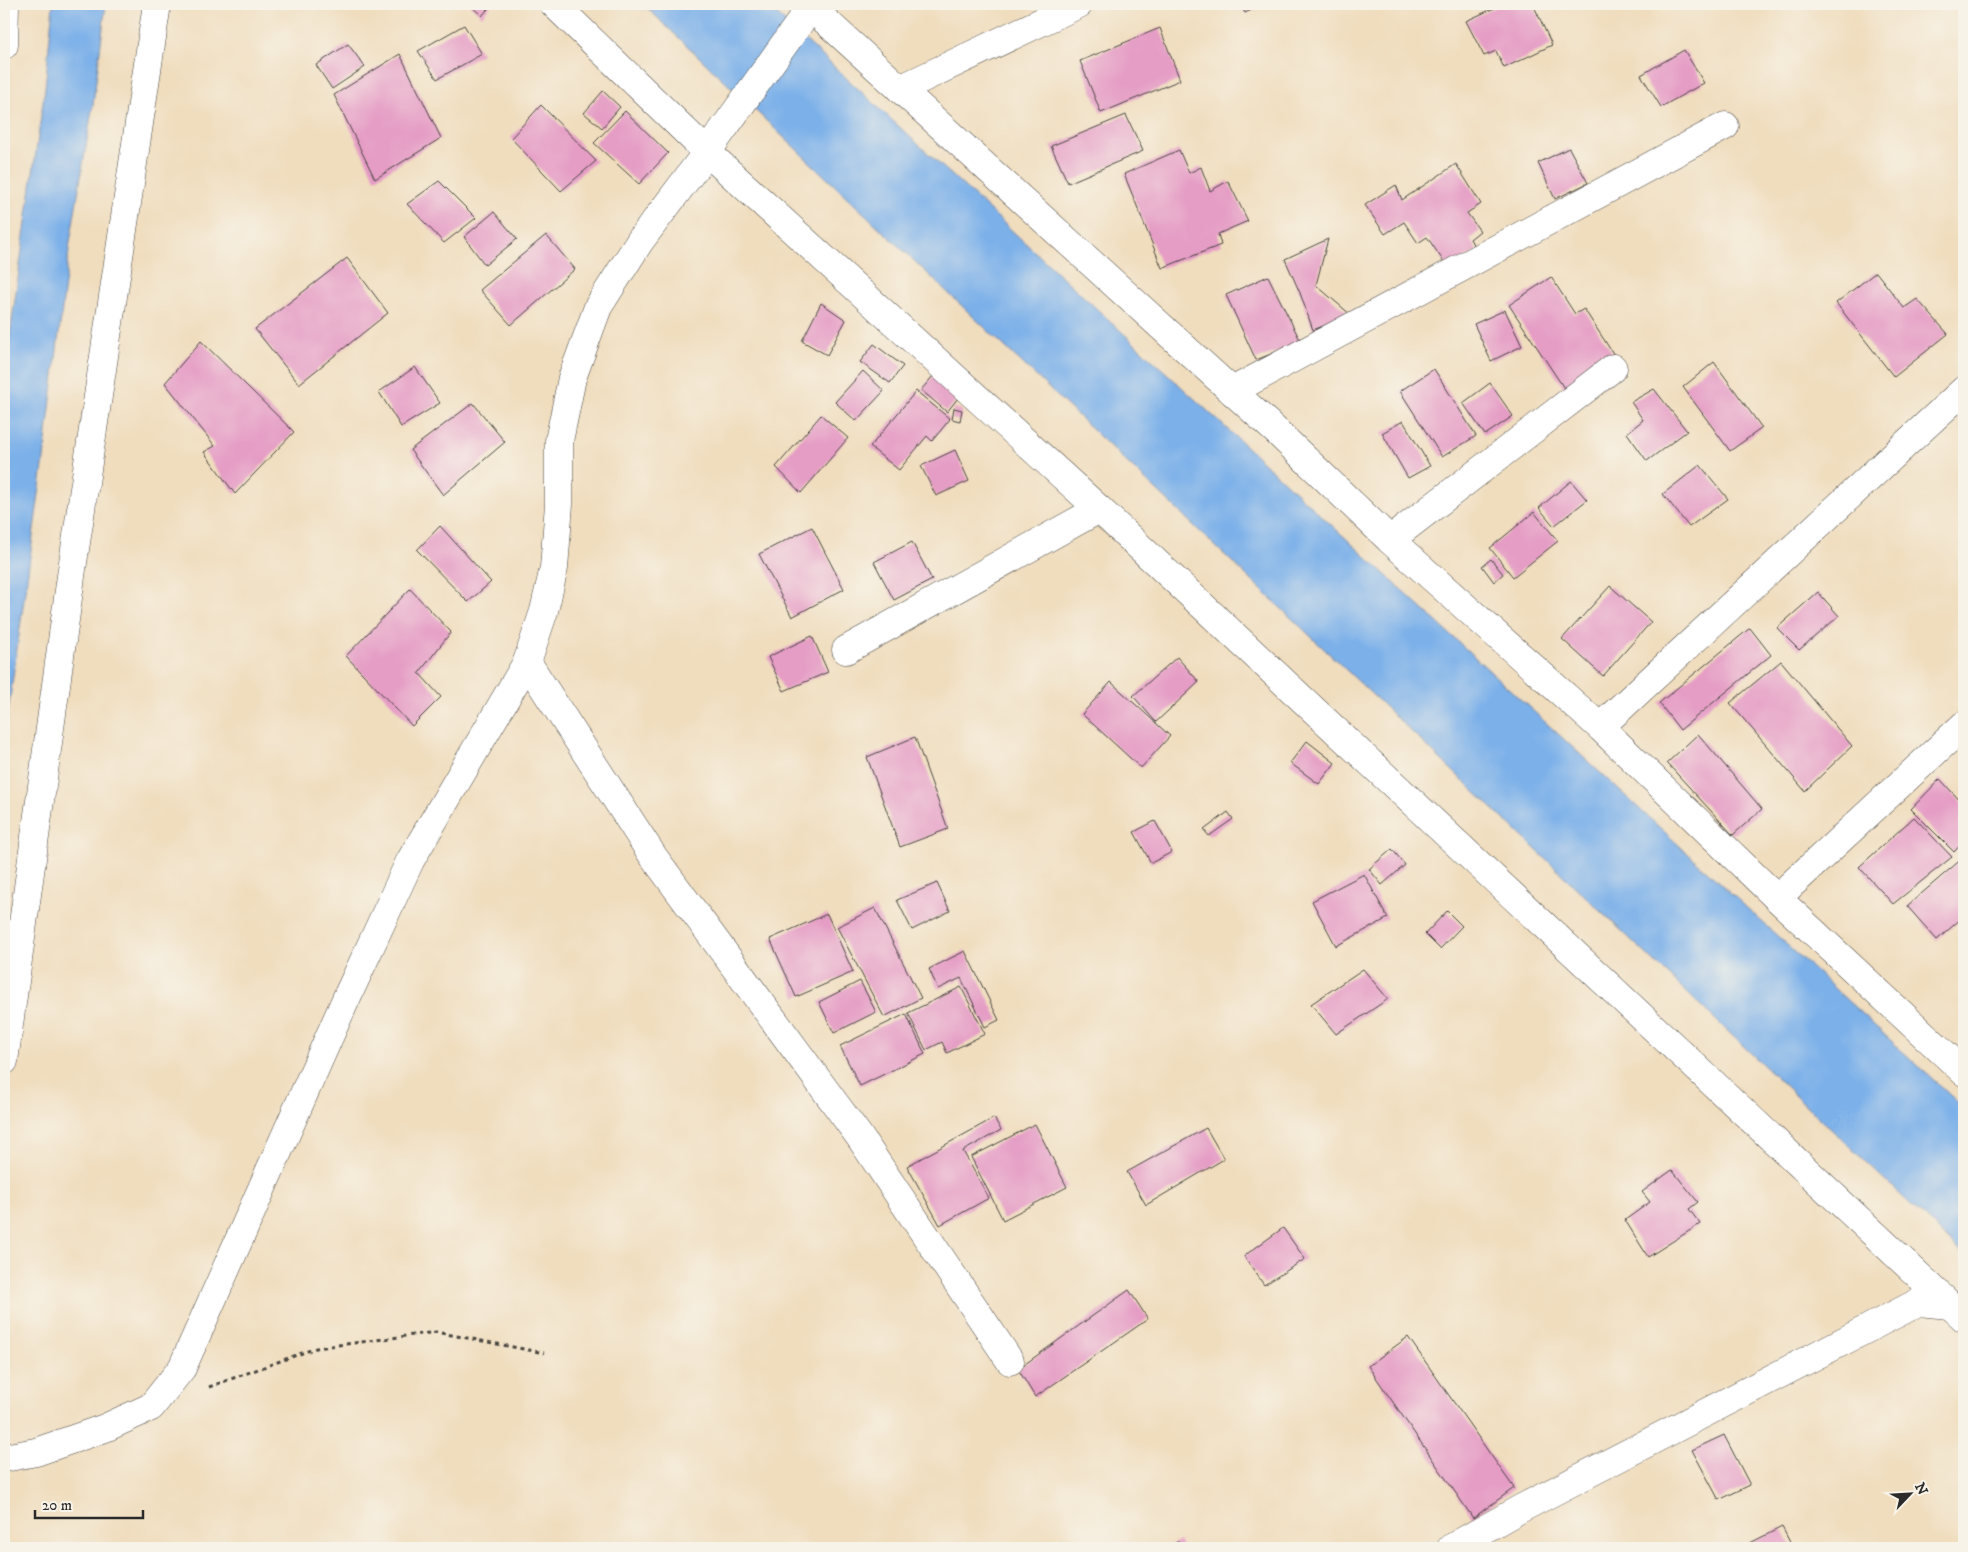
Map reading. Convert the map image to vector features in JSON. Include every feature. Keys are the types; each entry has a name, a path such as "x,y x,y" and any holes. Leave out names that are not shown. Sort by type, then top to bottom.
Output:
{"street":[{"path":"4,45 5,4"},
{"path":"4,1061 72,569 157,4"},
{"path":"554,4 707,152 1099,509 1957,1312"},
{"path":"900,89 1079,4"},
{"path":"4,1458 36,1452 105,1428 151,1407 182,1368 346,999 410,862 527,662 544,611 554,568 559,504 559,441 572,378 598,307 640,241 707,152 810,5 1232,390 1390,540 1600,727 1778,898 1964,1072"},
{"path":"1232,390 1724,126"},
{"path":"1390,540 1613,368"},
{"path":"1600,727 1964,390"},
{"path":"846,650 1099,509"},
{"path":"527,662 653,856 859,1136 1010,1361"},
{"path":"1778,898 1964,725"},
{"path":"1451,1548 1520,1509 1919,1302 1957,1312"}],"path":[{"path":"203,1388 316,1348 436,1332 544,1353"}],"water":[{"path":"53,4 106,4 93,104 70,242 43,466 4,740 4,377 45,88"},
{"path":"643,4 766,4 1964,1108 1964,1255"}],"building":[{"path":"469,4 492,4 482,16"},
{"path":"1240,4 1264,4 1245,13"},
{"path":"1503,4 1533,4 1552,45 1504,68 1496,51 1484,56 1466,21"},
{"path":"464,25 482,54 437,79 418,51"},
{"path":"1160,28 1180,80 1101,113 1080,61"},
{"path":"348,44 365,67 332,89 316,65"},
{"path":"1684,50 1704,83 1661,107 1641,75"},
{"path":"400,54 441,138 375,179 334,95"},
{"path":"603,91 620,107 602,128 584,113"},
{"path":"541,105 596,161 561,191 511,138"},
{"path":"625,111 668,153 639,184 594,143"},
{"path":"1126,115 1143,151 1068,183 1051,146"},
{"path":"1569,148 1588,183 1555,199 1538,163"},
{"path":"1179,150 1189,173 1201,167 1210,191 1228,181 1248,221 1218,234 1221,245 1162,268 1124,174"},
{"path":"1456,164 1481,204 1467,213 1480,231 1470,239 1477,251 1448,268 1427,237 1418,243 1404,222 1385,234 1365,205 1396,185 1402,200"},
{"path":"439,181 476,218 444,243 407,204"},
{"path":"494,212 517,239 485,265 464,237"},
{"path":"546,235 575,269 511,325 480,290"},
{"path":"1328,239 1316,285 1351,315 1313,330 1285,259"},
{"path":"347,258 388,313 299,384 255,329"},
{"path":"1876,272 1904,308 1917,299 1948,334 1894,377 1836,303"},
{"path":"1268,276 1301,342 1256,360 1226,295"},
{"path":"1551,277 1575,314 1584,309 1614,355 1564,388 1509,305"},
{"path":"821,303 846,320 827,355 802,341"},
{"path":"1505,310 1522,346 1491,361 1474,324"},
{"path":"201,341 294,432 235,494 204,452 215,446 165,383"},
{"path":"874,344 903,366 890,383 860,362"},
{"path":"1714,362 1762,428 1730,451 1683,387"},
{"path":"415,367 440,403 401,427 379,392"},
{"path":"1434,369 1476,436 1442,457 1400,391"},
{"path":"863,371 884,391 856,421 835,402"},
{"path":"933,376 958,398 947,412 921,390"},
{"path":"1490,383 1513,416 1485,435 1463,403"},
{"path":"1654,389 1687,431 1647,461 1627,433 1643,420 1631,402"},
{"path":"916,391 950,419 932,441 927,436 899,470 870,447"},
{"path":"473,403 505,442 443,495 410,450"},
{"path":"954,408 962,410 960,421 952,419"},
{"path":"821,415 848,438 801,493 776,467"},
{"path":"1403,421 1430,466 1408,478 1382,433"},
{"path":"955,450 969,481 936,496 921,466"},
{"path":"1700,465 1728,499 1689,527 1663,494"},
{"path":"1571,481 1587,500 1554,526 1539,508"},
{"path":"1534,512 1558,541 1513,577 1490,548"},
{"path":"440,526 491,582 468,602 417,550"},
{"path":"812,527 844,589 792,617 759,554"},
{"path":"912,542 932,580 894,600 874,562"},
{"path":"1491,559 1503,574 1494,582 1482,566"},
{"path":"1610,586 1651,622 1603,676 1562,639"},
{"path":"410,589 451,632 419,673 441,697 412,726 346,656"},
{"path":"1818,592 1839,616 1799,650 1777,628"},
{"path":"1750,628 1771,655 1680,730 1659,703"},
{"path":"812,636 828,672 784,691 768,657"},
{"path":"1177,657 1199,682 1156,722 1133,696"},
{"path":"1781,661 1852,746 1805,791 1730,703"},
{"path":"1111,682 1170,736 1141,768 1082,714"},
{"path":"1698,734 1762,809 1733,835 1667,763"},
{"path":"915,737 948,829 900,847 867,757"},
{"path":"1307,741 1335,763 1319,784 1290,763"},
{"path":"1940,779 1964,805 1964,841 1954,852 1911,809"},
{"path":"1228,812 1233,819 1209,836 1204,830"},
{"path":"1914,817 1952,857 1893,904 1859,867"},
{"path":"1155,821 1172,852 1151,863 1134,832"},
{"path":"1392,849 1405,865 1382,885 1369,869"},
{"path":"1964,857 1964,916 1937,940 1907,906"},
{"path":"1364,874 1388,918 1336,946 1312,901"},
{"path":"937,883 950,911 912,930 897,900"},
{"path":"875,908 921,998 884,1017 837,927"},
{"path":"1447,911 1462,926 1440,949 1425,934"},
{"path":"827,914 853,972 796,997 770,939"},
{"path":"965,951 999,1020 985,1027 961,978 938,989 929,969"},
{"path":"1363,969 1388,999 1336,1034 1311,1004"},
{"path":"860,981 876,1012 834,1033 819,1002"},
{"path":"961,987 985,1034 947,1053 942,1042 926,1050 908,1013"},
{"path":"906,1014 925,1054 860,1086 840,1046"},
{"path":"994,1118 1001,1130 963,1151 989,1198 940,1225 907,1166"},
{"path":"1035,1124 1067,1187 1003,1220 971,1157"},
{"path":"1206,1128 1224,1159 1146,1205 1127,1172"},
{"path":"1672,1170 1698,1202 1689,1209 1700,1224 1648,1257 1625,1220 1650,1202 1642,1192"},
{"path":"1283,1228 1305,1259 1264,1285 1244,1256"},
{"path":"1129,1290 1148,1319 1035,1397 1018,1369"},
{"path":"1408,1337 1514,1488 1473,1518 1368,1366"},
{"path":"1724,1435 1750,1485 1719,1500 1692,1450"},
{"path":"1782,1527 1793,1548 1748,1548 1746,1545"},
{"path":"1179,1541 1183,1548 1167,1548"}]}
